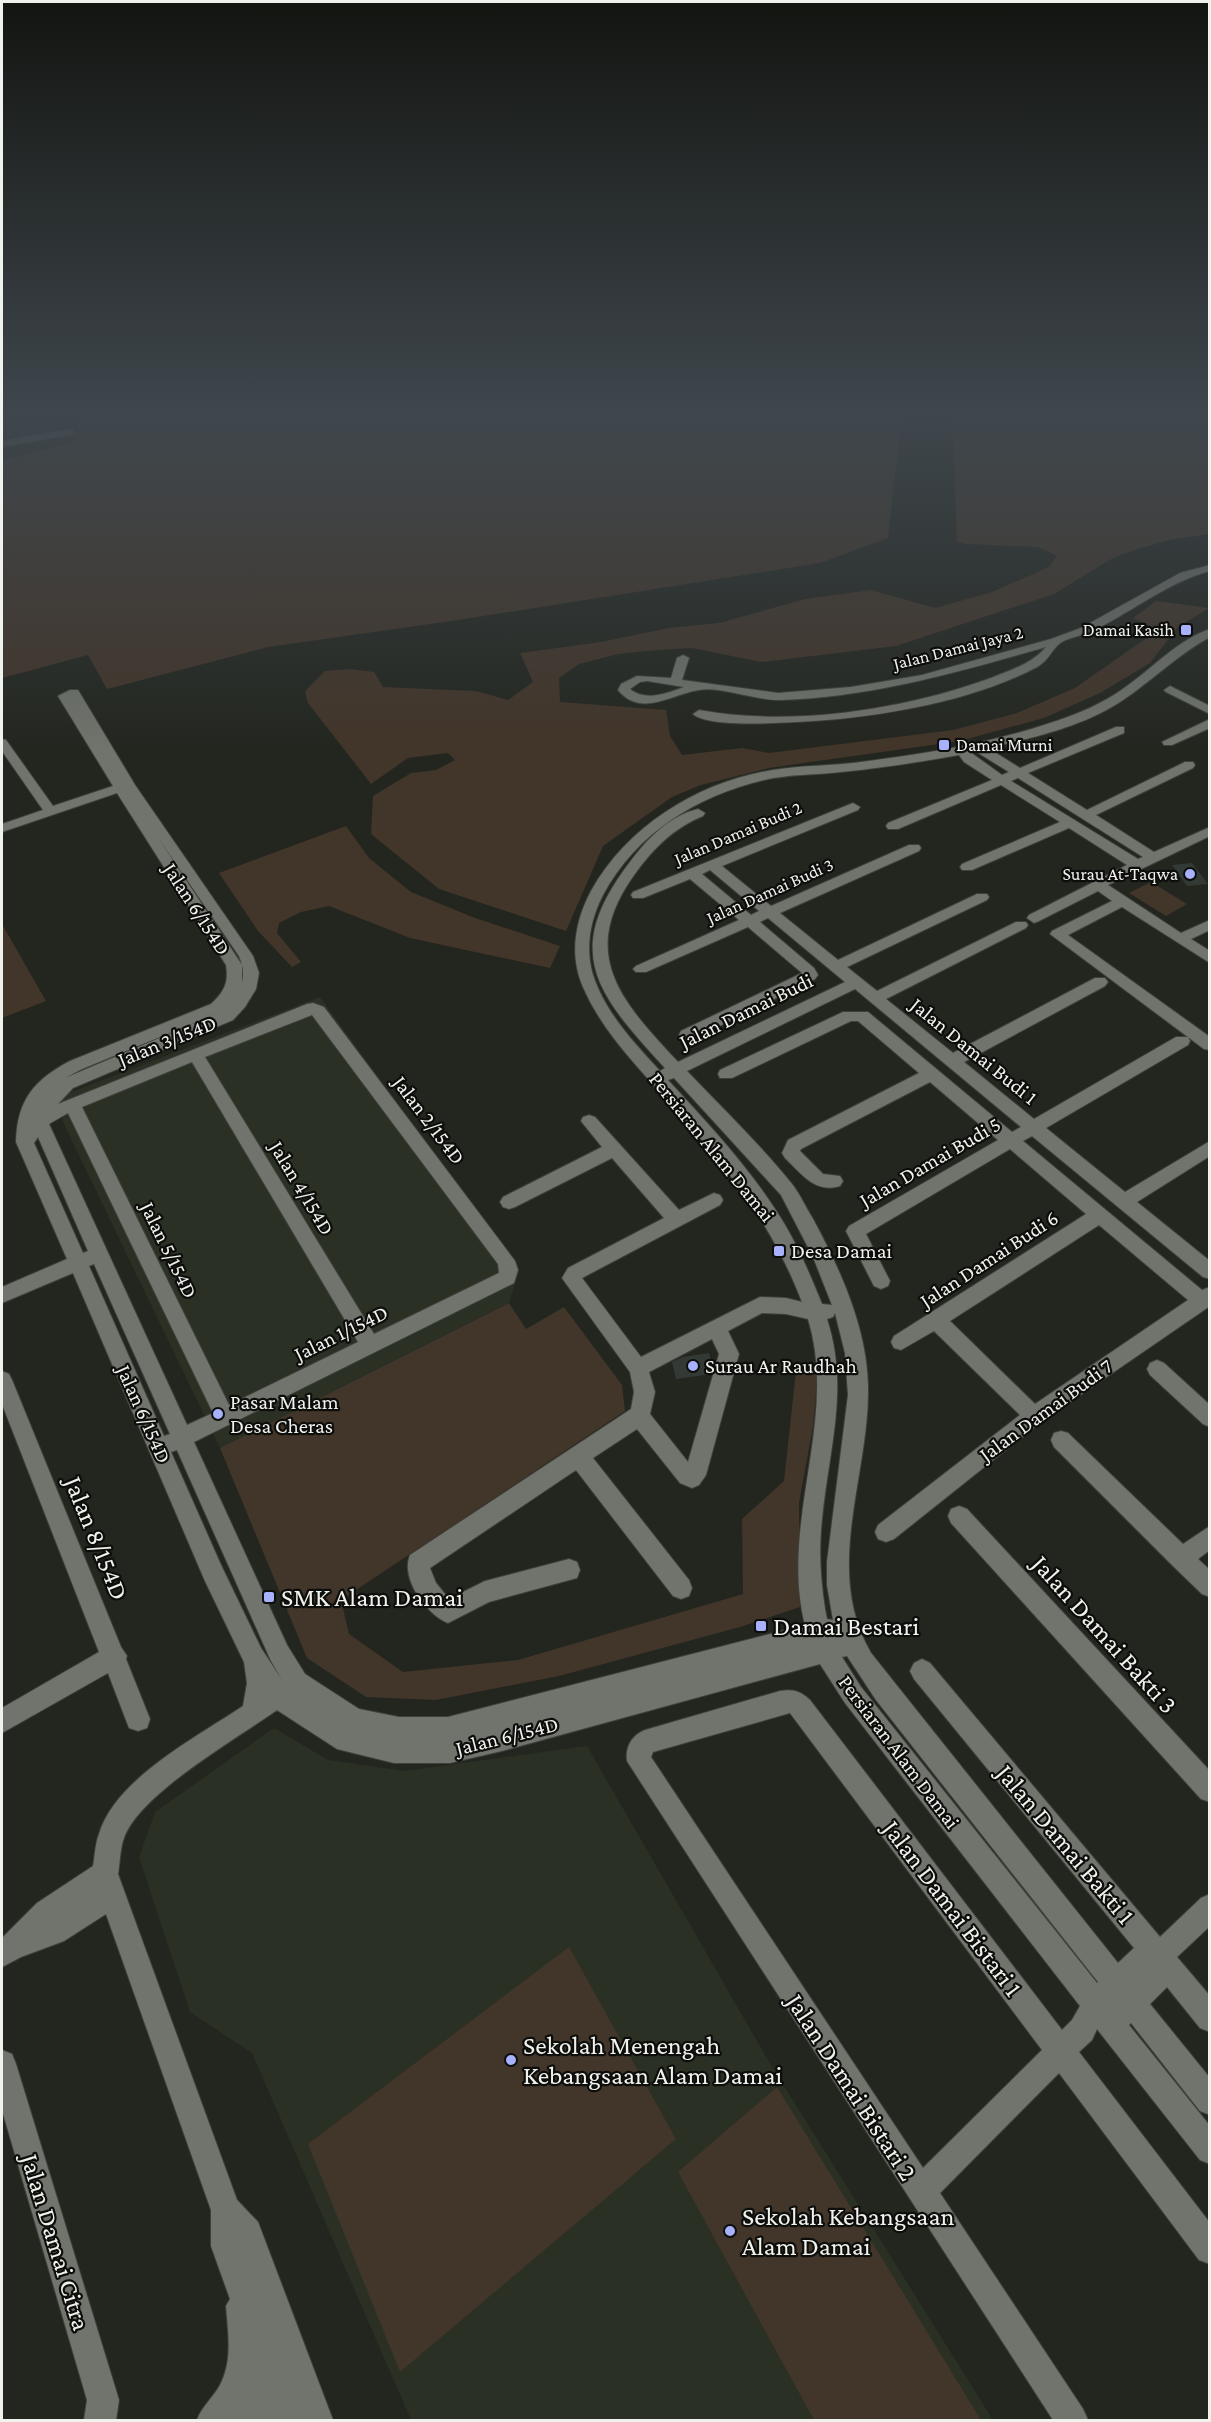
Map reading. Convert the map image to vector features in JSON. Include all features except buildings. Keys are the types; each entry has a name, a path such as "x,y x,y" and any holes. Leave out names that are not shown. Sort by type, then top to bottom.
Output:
{"street":[{"name":"Jalan Damai Jaya 2","path":"698,686 654,699 633,698 624,690 625,686 637,679 675,682 778,697 851,691 923,678 1055,642 1085,630 1184,575 1209,568"},
{"name":"Persiaran Alam Damai","path":"983,751 1055,726 1117,699 1190,643 1209,632"},
{"path":"699,714 727,719 765,720 833,716 892,707 987,684 1036,663 1048,653 1055,642"},
{"path":"1190,643 1207,647"},
{"name":"Persiaran Alam Damai","path":"1207,647 1130,703 1064,732 965,755 778,783 704,803 655,823 637,838 611,869 588,908 581,946 588,981 618,1034 762,1203 791,1254 808,1312 828,1348 830,1378 822,1455 810,1530 819,1643 852,1695 1209,2150"},
{"path":"675,682 683,658"},
{"path":"1170,690 1209,711"},
{"name":"Jalan 6/154D","path":"69,695 234,965 237,980 230,995 217,1008 76,1065 54,1077 30,1104 25,1121 25,1142 213,1573 253,1656 278,1696 345,1740 394,1751 450,1751 849,1634"},
{"path":"1168,742 1209,723"},
{"path":"893,826 1120,730"},
{"path":"2,743 48,808"},
{"path":"983,751 1153,857"},
{"path":"965,755 1137,865"},
{"path":"1086,815 1189,765"},
{"path":"2,820 48,808 122,783"},
{"name":"Jalan 6/154D","path":"122,783 246,956 252,966 252,977 242,1003 228,1016 67,1084 54,1094 39,1121 279,1653 297,1682 355,1720 399,1729 448,1729 819,1643"},
{"name":"Persiaran Alam Damai","path":"704,803 656,839 609,905 600,935 602,968 617,1003 787,1190 804,1219 843,1309 858,1378 850,1466 838,1546 840,1591 849,1634 863,1663 900,1711 1209,2101"},
{"name":"Jalan Damai Budi 2","path":"638,895 853,807"},
{"path":"2,828 48,808"},
{"path":"967,867 1069,823"},
{"path":"1091,837 1100,837 1105,832 1099,823"},
{"path":"874,999 1153,857 1206,837"},
{"name":"Jalan Damai Budi 3","path":"641,969 915,848"},
{"name":"Jalan Damai Budi 1","path":"711,864 1209,1272"},
{"name":"Jalan Damai Budi","path":"687,1035 810,975 809,971 691,872"},
{"path":"1098,885 1209,958"},
{"name":"Jalan Damai Budi","path":"835,967 982,897"},
{"path":"1123,902 1057,934 1209,1045"},
{"path":"1180,939 1209,924"},
{"path":"952,1061 1100,982"},
{"name":"Jalan Damai Budi","path":"657,1078 855,983"},
{"name":"Jalan 3/154D","path":"39,1121 72,1104 313,1008"},
{"name":"Jalan 2/154D","path":"313,1008 318,1011 506,1262"},
{"path":"726,1074 849,1016 856,1014 862,1016 1205,1297"},
{"name":"Jalan Damai Budi 5","path":"881,1281 855,1231 1196,1034"},
{"path":"657,1048 675,1059 703,1057"},
{"name":"Jalan 4/154D","path":"195,1054 370,1345"},
{"path":"699,1093 693,1074 703,1057"},
{"path":"834,1181 819,1180 791,1153 794,1145 931,1074"},
{"name":"Jalan 5/154D","path":"72,1104 225,1417"},
{"path":"25,1142 39,1121"},
{"path":"589,1121 677,1220"},
{"path":"1124,1202 1209,1147"},
{"path":"508,1202 614,1149"},
{"path":"569,1570 484,1592 448,1612 443,1611 434,1600 417,1570 418,1563 639,1416 646,1398 645,1386 638,1368 571,1278 575,1272 714,1200"},
{"name":"Jalan Damai Budi 6","path":"901,1342 1101,1214"},
{"path":"56,1272 71,1252 67,1239"},
{"path":"2,1295 56,1272 79,1273 99,1254"},
{"name":"Jalan 1/154D","path":"159,1449 507,1278 506,1262"},
{"name":"Jalan Damai Budi 7","path":"886,1532 1034,1416 1205,1297"},
{"path":"638,1368 750,1309 773,1317 843,1309"},
{"path":"936,1320 1034,1416"},
{"path":"639,1416 687,1476 692,1478 695,1475 729,1354 716,1327"},
{"path":"1156,1370 1209,1418"},
{"name":"Jalan 8/154D","path":"2,1380 115,1656 138,1719"},
{"path":"1061,1440 1209,1586"},
{"path":"579,1457 681,1588"},
{"name":"Jalan Damai Bakti 3","path":"959,1516 1209,1790"},
{"path":"1181,1559 1209,1536"},
{"path":"2,1721 115,1656"},
{"path":"253,1656 259,1683 253,1713"},
{"name":"Jalan Damai Bakti 1","path":"922,1671 1209,2018"},
{"path":"297,1682 154,1781 128,1805 111,1835 109,1885 226,2210 226,2246 241,2286 288,2388 317,2421"},
{"name":"Jalan Damai Bistari 1","path":"638,1752 645,1742 793,1701 802,1708 1209,2249"},
{"path":"253,1713 267,1710 298,1711"},
{"name":"Jalan Damai Bistari 2","path":"638,1752 639,1761 1072,2421"},
{"path":"7,1950 55,1932 109,1885"},
{"path":"921,2192 1082,2030 1124,1994 1163,1972 1159,1956 1209,1907"},
{"name":"Jalan Damai Citra","path":"2,2064 103,2400 100,2421"},
{"path":"226,2210 247,2233 288,2388"},
{"path":"213,2421 232,2397 245,2359 241,2286"},
{"path":"224,2421 288,2388"},
{"path":"256,2421 288,2388"}],"shaded area":[{"path":"2,525 889,525 888,538 820,563 458,620 268,647 107,689 88,655 2,678"},
{"path":"956,525 1209,525 1209,534 1169,540 1111,559 1054,594 896,646 761,662 692,648 618,654 579,664 559,678 560,702 666,710 670,736 682,755 742,748 769,753 953,730 1017,713 1075,688 1158,630 1133,618 1156,601 1209,608 1178,627 1150,663 1100,693 1044,718 960,741 769,768 701,785 672,797 603,846 566,931 439,889 371,834 373,796 411,773 436,770 455,760 448,753 408,758 371,784 308,703 305,691 325,671 350,669 374,672 383,687 476,691 508,700 533,682 520,653 601,642 669,628 719,623 805,599 871,590 935,608 992,592 1049,567 1057,556 1038,547 957,542"},
{"path":"346,826 369,858 411,892 475,918 560,946 550,968 410,938 329,906 301,912 279,923 277,933 301,962 292,967 258,931 219,873"},
{"path":"1151,882 1187,904 1166,916 1129,893"},
{"path":"2,924 46,1001 2,1018"},
{"path":"320,997 519,1271 509,1303 220,1448 63,1122 61,1099 71,1092"},
{"path":"509,1303 526,1329 564,1307 622,1385 625,1411 341,1600 349,1634 403,1672 518,1660 743,1594 742,1519 784,1481 796,1371 818,1372 813,1426 799,1503 800,1607 740,1627 559,1676 436,1700 366,1697 307,1658 220,1448"},
{"name":"Sekolah Menengah Kebangsaan Alam Damai","path":"274,1728 328,1760 405,1771 587,1746 772,2067 993,2420 411,2420 252,2053 190,2012 139,1857 155,1812"},
{"path":"569,1947 676,2139 400,2372 308,2144"},
{"path":"777,2087 981,2420 814,2420 678,2172"}],"place":[{"name":"Damai Kasih","path":"1186,630"},
{"name":"Damai Murni","path":"944,745"},
{"name":"Surau At-Taqwa","path":"1190,874"},
{"name":"Desa Damai","path":"779,1251"},
{"name":"Surau Ar Raudhah","path":"693,1366"},
{"name":"Pasar Malam Desa Cheras","path":"218,1414"},
{"name":"SMK Alam Damai","path":"269,1597"},
{"name":"Damai Bestari","path":"761,1626"},
{"name":"Sekolah Menengah Kebangsaan Alam Damai","path":"511,2060"},
{"name":"Sekolah Kebangsaan Alam Damai","path":"730,2231"}]}
